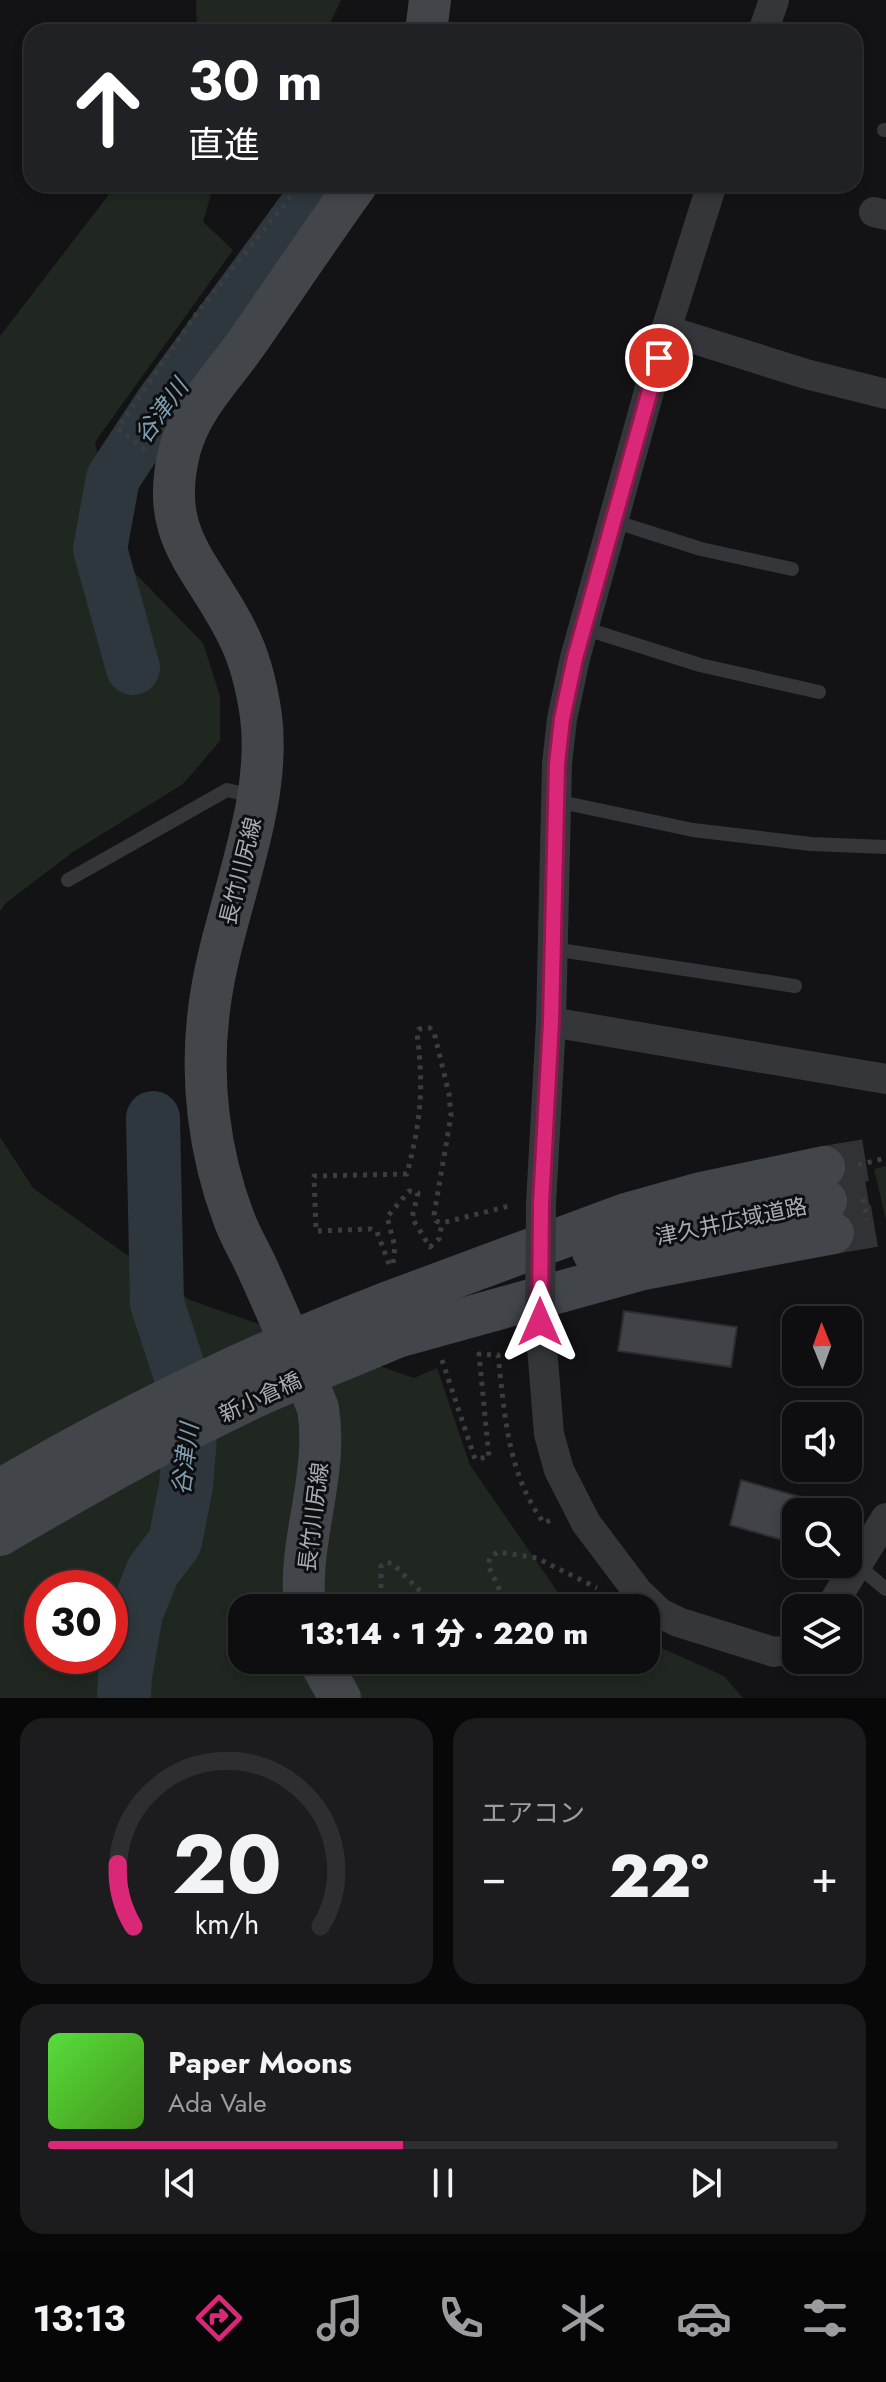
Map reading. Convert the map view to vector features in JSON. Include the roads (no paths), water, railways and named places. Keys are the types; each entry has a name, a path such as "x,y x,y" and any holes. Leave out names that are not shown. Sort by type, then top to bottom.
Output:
{"main road":[{"path":"427,24 430,0"},
{"name":"長竹川尻線","path":"305,1594 305,1569 321,1456 318,1408 234,1220 216,1153 205,1079 209,1009 216,967 257,797 262,756 261,718 253,677 238,633 191,559 181,536 176,517 175,474 193,414 351,192"},
{"path":"392,1304 626,1214 701,1193 827,1200"},
{"path":"392,1304 643,1269 827,1200"},
{"name":"津久井広域道路","path":"392,1304 637,1241 827,1200"},
{"name":"新小倉橋","path":"0,1490 123,1420 184,1390 307,1333 392,1304"},
{"name":"新小倉橋","path":"0,1535 125,1464 257,1396 392,1304"},
{"path":"327,1674 340,1698"}],"street":[{"path":"766,24 774,0"},
{"path":"709,192 666,330 583,628 562,719 557,764 551,1022 526,1204 549,1434 559,1470 586,1523 638,1592 660,1613 678,1622 774,1652 782,1651"},
{"path":"666,330 806,374 886,394"},
{"path":"551,1022 886,1079"},
{"path":"862,1557 886,1518"}],"lane":[{"path":"613,521 701,549 792,569"},
{"path":"583,628 700,665 819,692"},
{"path":"68,880 227,790 257,797"},
{"path":"556,801 693,830 811,844 886,847"},
{"path":"553,949 795,986"},
{"path":"862,1569 886,1589"}],"waterway":[{"name":"谷津川","path":"133,668 100,549 113,478 161,405 317,192"},
{"name":"谷津川","path":"124,1698 136,1613 153,1571 175,1542 186,1486 192,1410 157,1303 153,1118"}],"tunnel":[{"path":"824,1167 886,1157"},
{"path":"826,1201 886,1191"},
{"path":"833,1233 886,1224"}]}
